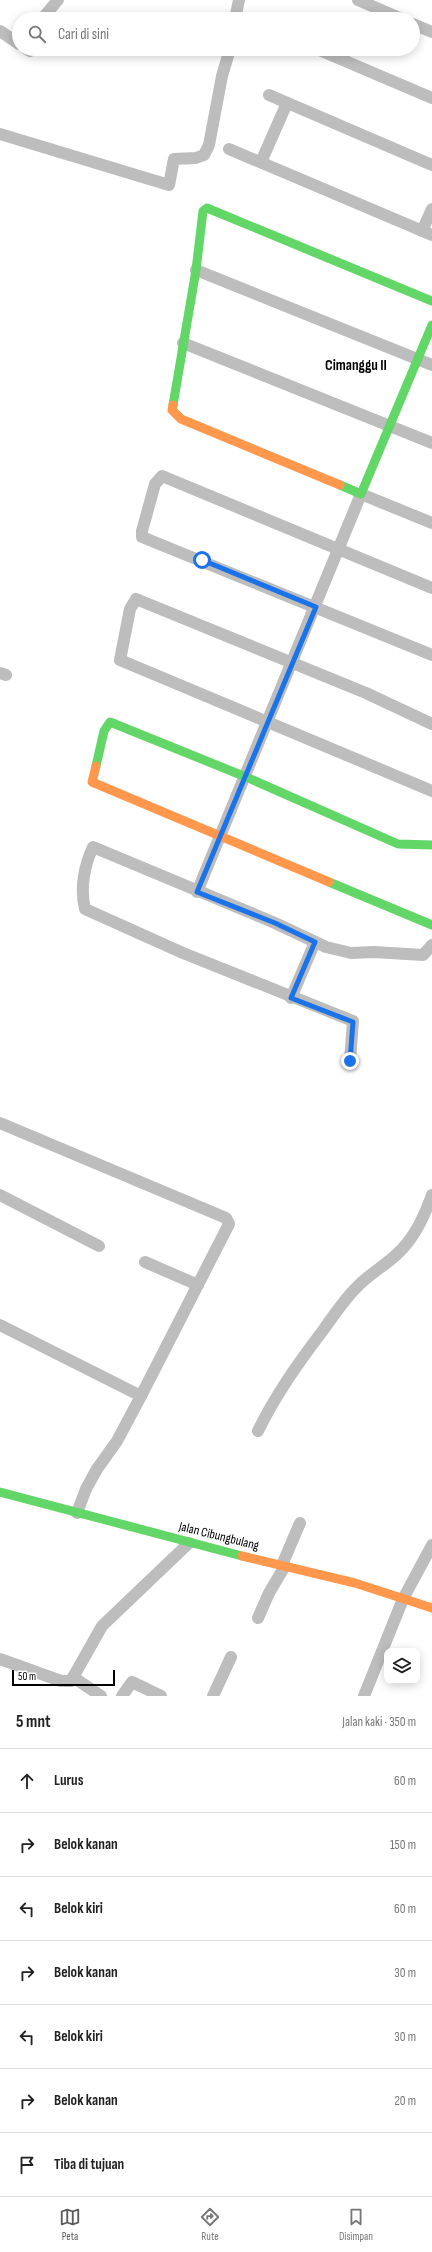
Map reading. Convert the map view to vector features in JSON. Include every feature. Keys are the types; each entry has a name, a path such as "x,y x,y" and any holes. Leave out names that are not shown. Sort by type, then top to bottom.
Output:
{"main road":[{"path":"432,301 207,208 204,211 196,270 172,410 175,415 361,494 432,325"},
{"path":"432,845 398,844 246,777 110,722 104,731 92,782 432,924"},
{"name":"Jalan Cibungbulang","path":"0,1492 189,1543 355,1583 432,1608"}],"street":[{"path":"48,12 58,0"},
{"path":"236,12 239,0"},
{"path":"358,0 386,12"},
{"path":"420,27 432,32"},
{"path":"0,31 12,39"},
{"path":"1,137 169,185 174,159 196,158 204,155 209,145 222,76 228,56"},
{"path":"333,56 432,98"},
{"path":"269,96 432,165"},
{"path":"261,162 287,103"},
{"path":"229,149 427,233 432,209"},
{"path":"196,270 432,365"},
{"path":"183,343 432,443"},
{"path":"432,588 162,476 155,484 142,531 142,537 432,655"},
{"path":"197,892 293,663 361,494 432,523"},
{"path":"432,724 293,663 136,599 130,609 120,660 432,791"},
{"path":"350,1061 353,1022 291,998 85,910 82,899 86,863 93,847 197,892 275,923 326,947 352,953 423,955 432,945"},
{"path":"291,998 315,942"},
{"path":"0,1123 226,1218 229,1224 141,1396 116,1441 93,1475 77,1513"},
{"path":"0,1195 99,1246"},
{"path":"258,1431 272,1401 302,1357 355,1288 368,1275 397,1255 406,1244 417,1228 432,1195"},
{"path":"145,1262 198,1285"},
{"path":"0,1325 141,1396"},
{"path":"258,1618 283,1566 300,1523"},
{"path":"0,1659 61,1681 71,1681 102,1626 189,1543"},
{"path":"364,1696 403,1599 432,1545"},
{"path":"213,1696 231,1657"},
{"path":"73,1677 101,1696"},
{"path":"122,1696 132,1682 161,1696"}],"traffic: fast":[{"path":"173,405 196,270 203,211 207,208 432,301"},
{"path":"340,485 361,494 432,325"},
{"path":"96,766 104,731 110,722 246,777 398,844 432,845"},
{"path":"329,882 432,925"},
{"path":"0,1492 242,1556"}],"traffic: slow":[{"path":"173,405 172,410 181,419 340,485"},
{"path":"96,766 92,782 329,882"},
{"path":"242,1556 355,1583 432,1608"}],"district":[{"name":"Cimanggu II","path":"356,365"}],"route":[{"path":"202,560 316,607 197,892 275,923 315,942 291,998 353,1022 350,1061"}]}
